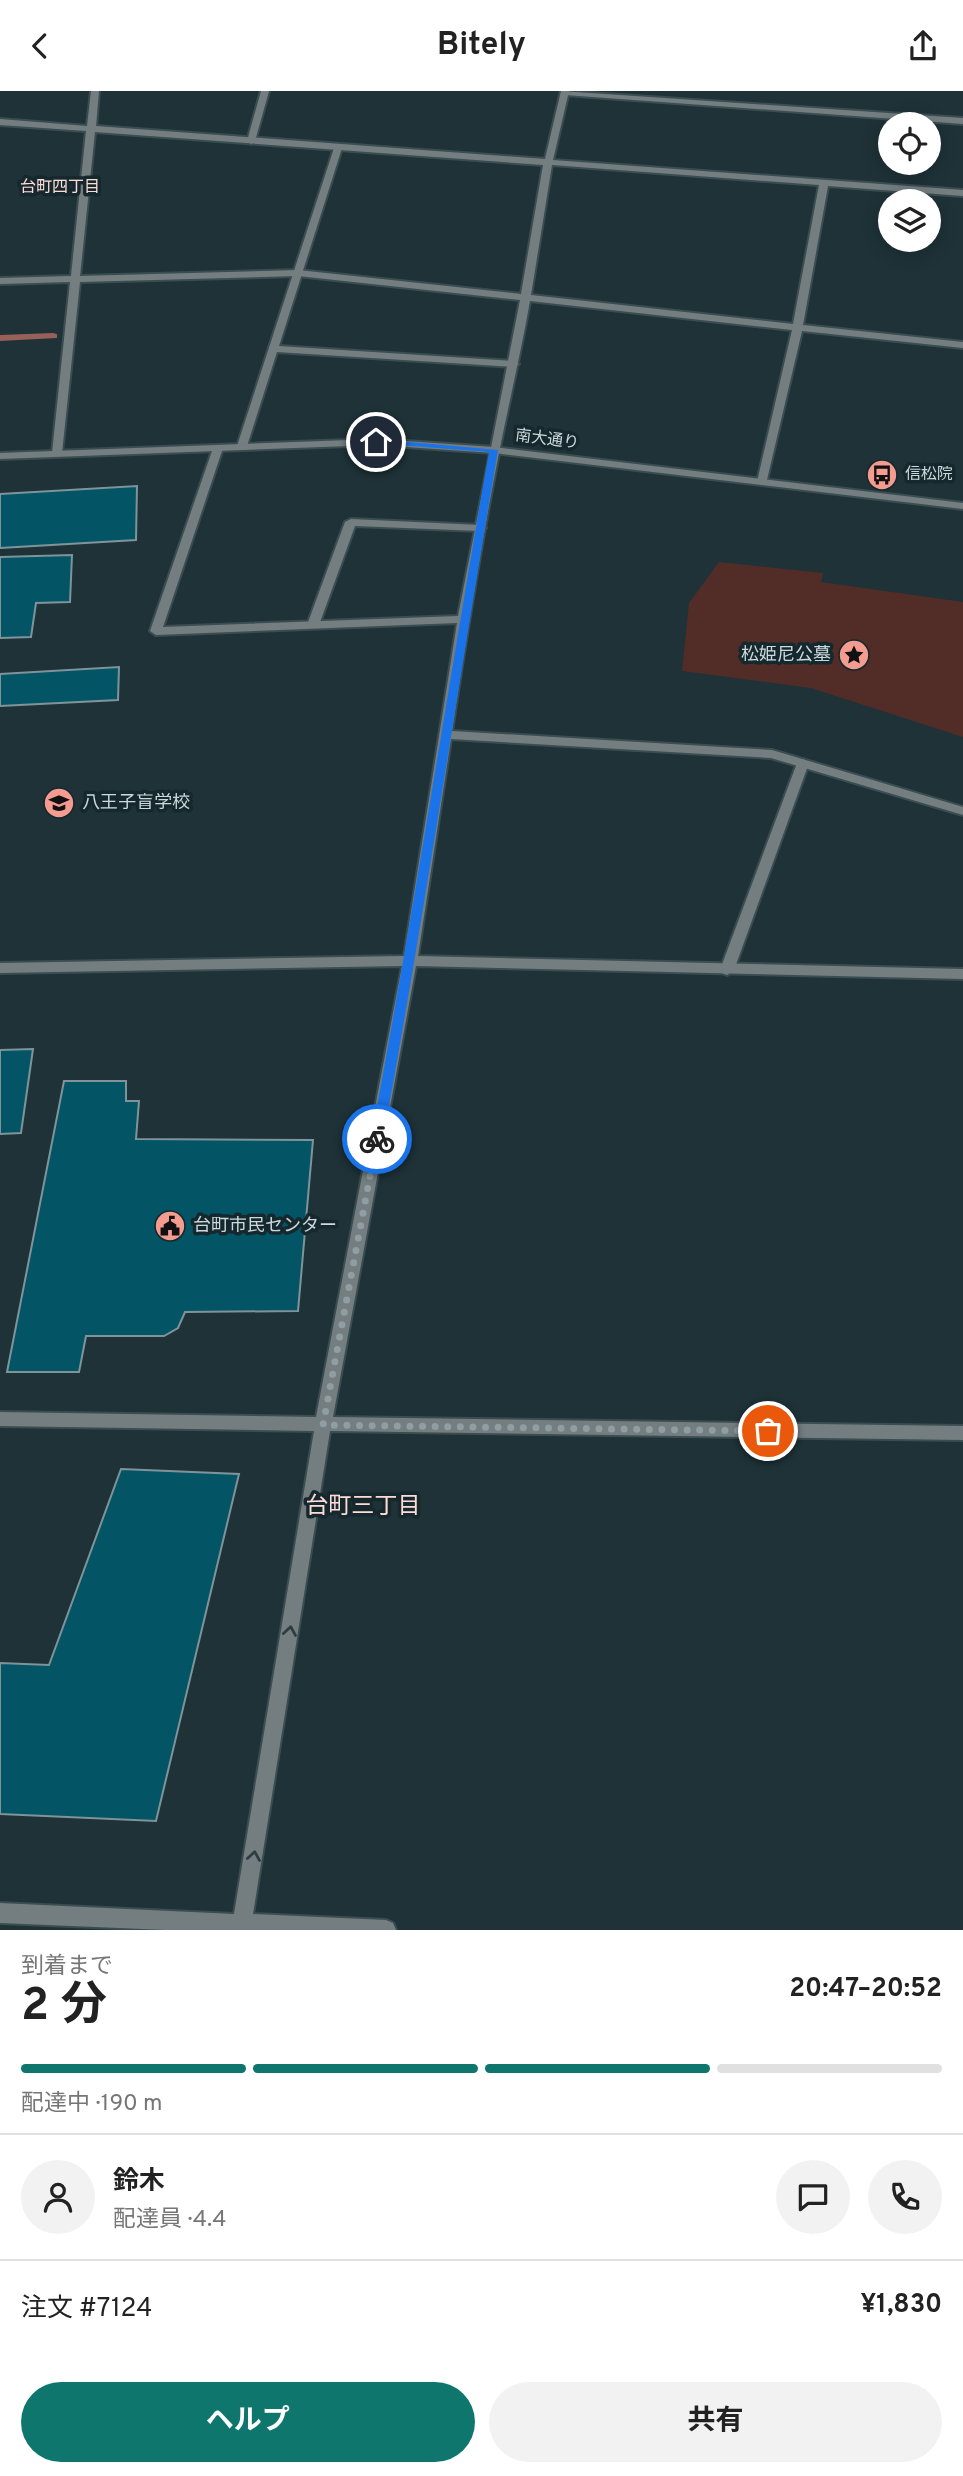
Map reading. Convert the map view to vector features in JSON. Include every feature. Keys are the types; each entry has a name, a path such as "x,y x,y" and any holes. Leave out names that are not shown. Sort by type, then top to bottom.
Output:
{"street":[{"path":"57,453 78,278 95,91"},
{"path":"251,141 265,91"},
{"path":"242,1927 323,1425 410,961 463,619 494,450 514,365 548,164 565,91 963,121"},
{"path":"0,122 963,194"},
{"path":"242,446 338,148"},
{"path":"762,482 798,326 824,183"},
{"path":"0,281 298,273 526,295 963,345"},
{"path":"273,349 514,365"},
{"name":"南大通り","path":"0,456 376,442 494,450 963,506"},
{"path":"218,448 156,631 463,619"},
{"path":"313,625 351,522 480,528"},
{"path":"444,735 772,754 963,811"},
{"path":"727,970 803,764"},
{"path":"0,968 410,961 963,974"},
{"path":"0,1419 963,1433"},
{"path":"0,1913 242,1927 386,1930"}],"shaded area":[{"path":"719,562 823,573 821,582 963,602 963,737 811,688 682,671 689,603"}],"building":[{"path":"137,486 136,540 0,548 0,494"},
{"path":"72,555 70,602 36,603 31,637 0,638 0,557"},
{"path":"119,667 118,700 0,706 0,674"},
{"path":"33,1049 21,1133 0,1134 0,1050"},
{"name":"台町市民センター","path":"64,1081 126,1081 126,1101 139,1101 136,1139 313,1140 298,1311 185,1312 178,1328 164,1336 86,1336 79,1372 7,1372"},
{"path":"121,1469 239,1474 156,1821 0,1814 0,1663 49,1665"}],"waterway":[{"path":"0,338 53,336"}],"way so far":[{"path":"377,1139 323,1425 768,1431"}],"place":[{"name":"信松院","path":"882,475"},
{"name":"松姫尼公墓","path":"854,655"},
{"name":"八王子盲学校","path":"59,803"},
{"name":"台町市民センター","path":"170,1226"}],"district":[{"name":"台町四丁目","path":"60,188"},
{"name":"台町三丁目","path":"363,1507"}],"route":[{"path":"376,442 494,450 463,619 410,961 377,1139"}]}
